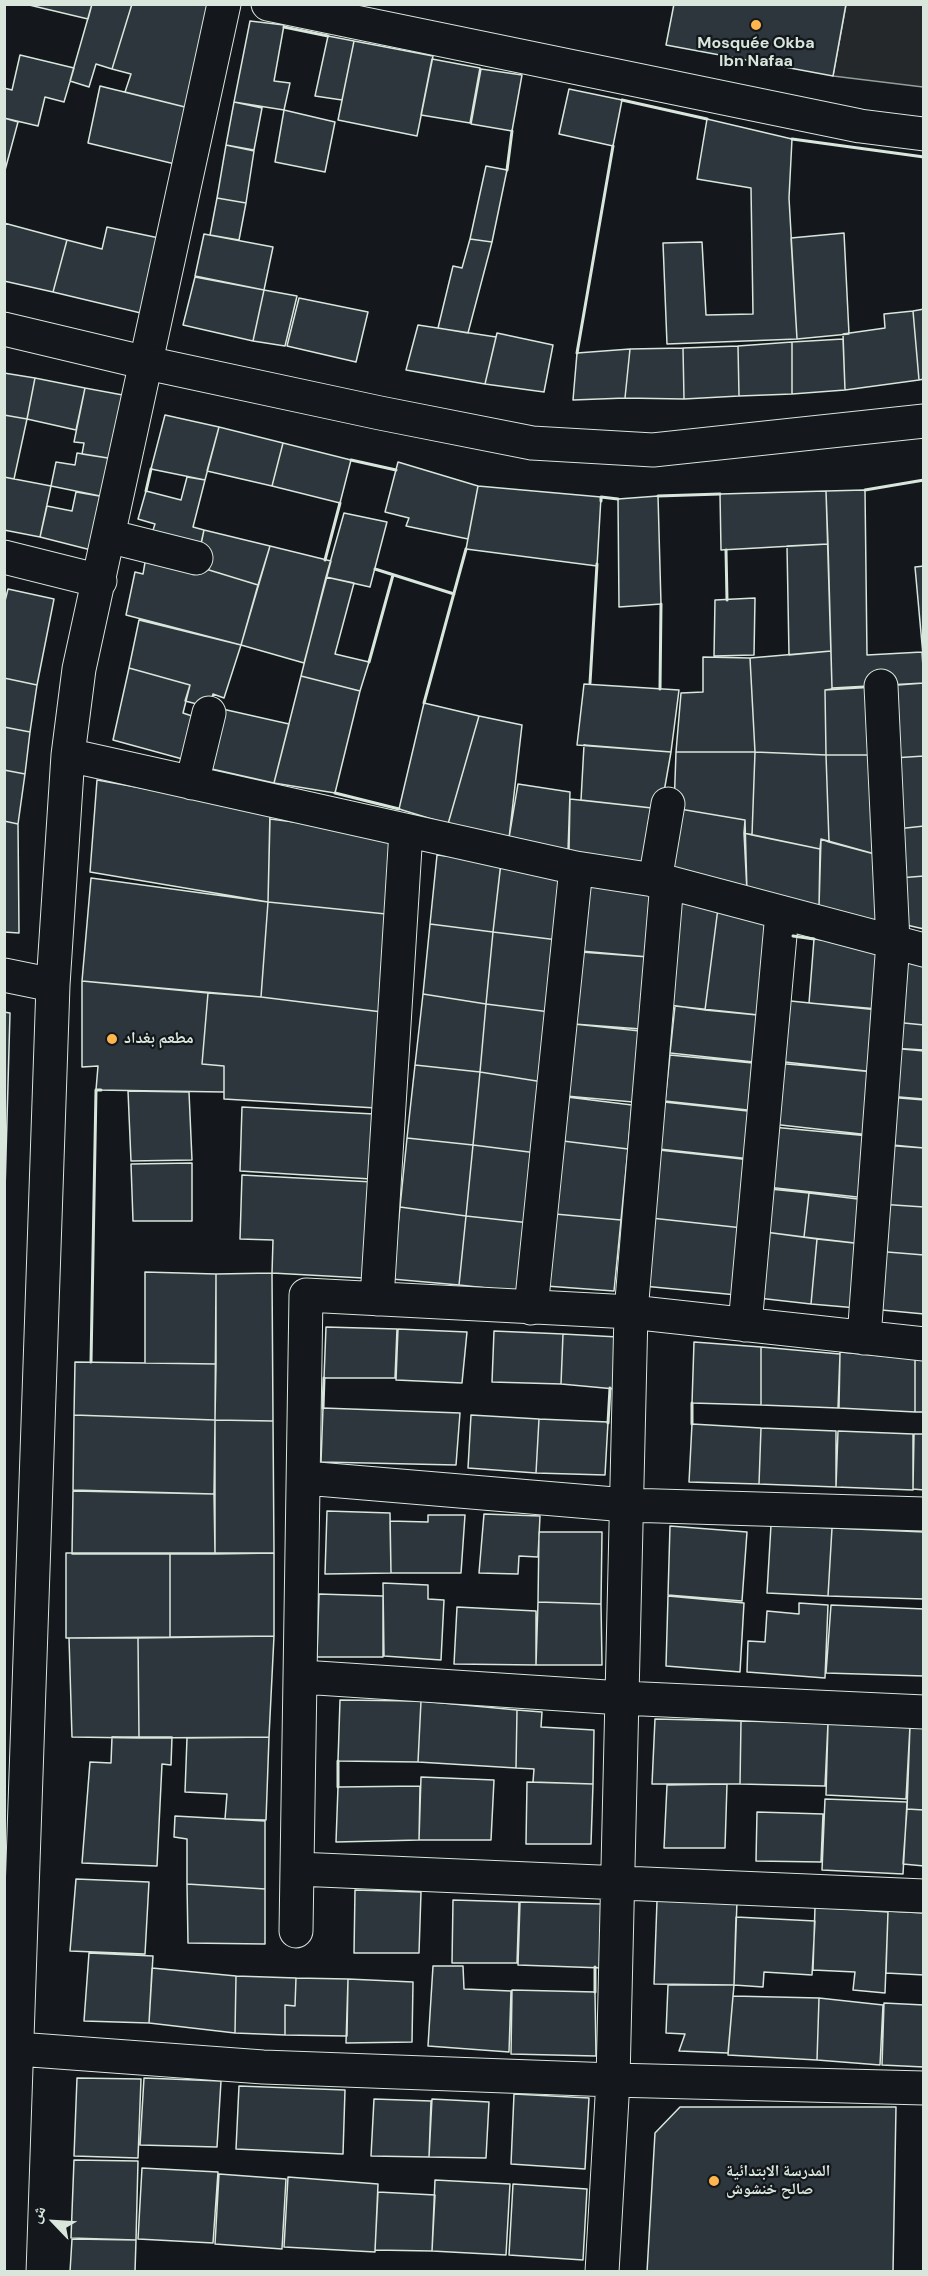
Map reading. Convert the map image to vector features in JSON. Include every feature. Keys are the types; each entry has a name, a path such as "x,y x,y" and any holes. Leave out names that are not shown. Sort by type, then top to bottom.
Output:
{"street":[{"path":"9,2271 11,2049 52,985 68,755 79,669 224,4"},
{"path":"268,4 860,126 924,134"},
{"path":"4,329 147,363 369,411 532,443 653,450 924,420"},
{"path":"108,536 195,558"},
{"path":"4,558 100,581"},
{"path":"864,1338 893,942 881,686"},
{"path":"192,783 209,713"},
{"path":"68,755 576,868 661,881 924,950"},
{"path":"602,2271 613,2080 631,1312 668,804"},
{"path":"377,1299 406,831"},
{"path":"531,1308 576,868"},
{"path":"744,1325 782,913"},
{"path":"4,975 52,985"},
{"path":"296,1931 302,1677 306,1295 631,1312 924,1344"},
{"path":"305,1478 626,1504 924,1514"},
{"path":"302,1677 622,1698 924,1712"},
{"path":"297,1869 924,1896"},
{"path":"11,2049 263,2067 613,2080 924,2088"}],"shaded area":[{"path":"846,5 923,5 923,87 833,76"}],"building":[{"path":"25,4 92,4 88,19"},
{"path":"92,4 132,4 112,69 96,64 89,87 70,81"},
{"path":"132,4 205,4 212,6 193,109 125,92 131,74 112,69"},
{"name":"Mosquée Okba Ibn Nafaa","path":"674,4 846,4 833,76 666,45"},
{"path":"250,21 284,25 274,81 290,83 284,110 234,102"},
{"path":"328,36 354,41 342,100 315,96"},
{"path":"354,41 433,56 417,136 338,120"},
{"path":"20,55 74,68 64,102 45,97 38,126 4,118 4,88 12,90"},
{"path":"432,59 480,68 470,123 421,115"},
{"path":"481,69 522,75 512,131 471,124"},
{"path":"100,86 193,109 179,165 88,143"},
{"path":"569,89 622,100 613,146 559,134"},
{"path":"234,102 262,108 254,150 226,145"},
{"path":"284,110 335,122 325,172 275,162"},
{"path":"4,118 18,122 4,174"},
{"path":"707,119 792,139 789,198 797,339 667,344 663,243 702,242 706,315 753,314 751,188 697,179"},
{"path":"226,145 254,151 246,203 217,198"},
{"path":"486,166 507,170 492,242 470,239"},
{"path":"217,198 246,203 239,240 210,235"},
{"path":"4,223 67,240 53,292 4,281"},
{"path":"107,227 159,238 145,314 53,292 67,240 102,249"},
{"path":"844,233 849,334 797,339 791,238"},
{"path":"204,234 273,247 264,290 195,276"},
{"path":"470,239 492,242 468,333 438,328 453,266 462,268"},
{"path":"195,277 264,290 253,341 183,325"},
{"path":"264,290 297,296 285,346 253,341"},
{"path":"299,298 368,312 356,362 287,346"},
{"path":"924,309 924,379 919,380 913,311"},
{"path":"913,311 919,380 845,390 843,334 885,328 884,314"},
{"path":"418,325 496,337 485,384 406,370"},
{"path":"497,333 553,345 544,392 485,384"},
{"path":"843,339 845,390 792,394 792,342"},
{"path":"792,342 792,394 739,396 738,346"},
{"path":"738,346 739,396 684,399 683,348"},
{"path":"683,348 684,399 625,398 630,349"},
{"path":"630,349 625,398 573,400 577,353"},
{"path":"4,373 35,378 27,419 4,415"},
{"path":"35,378 85,388 76,430 27,419"},
{"path":"85,388 128,396 114,459 82,454 84,443 74,442"},
{"path":"4,415 27,419 14,479 4,477"},
{"path":"165,415 219,427 205,480 151,469"},
{"path":"219,427 283,443 272,486 207,471"},
{"path":"283,443 351,460 340,503 272,486"},
{"path":"77,453 114,459 105,497 51,486 56,462 75,465"},
{"path":"398,462 478,486 468,539 406,526 409,518 385,512"},
{"path":"4,477 51,486 40,537 4,530"},
{"path":"187,477 205,480 193,527 204,530 199,554 150,539 155,524 138,519 146,491 181,500"},
{"path":"478,486 601,497 597,566 466,549"},
{"path":"865,490 867,655 922,652 924,683 832,688 826,491"},
{"path":"826,491 828,544 721,550 720,494"},
{"path":"76,492 105,497 91,550 40,537 47,506 72,511"},
{"path":"658,496 661,604 619,607 618,499"},
{"path":"344,513 387,522 370,587 326,577"},
{"path":"204,530 270,546 258,585 196,566"},
{"path":"828,544 831,651 789,655 787,546"},
{"path":"270,546 331,561 304,663 241,645"},
{"path":"147,551 258,585 241,645 126,615 135,572 143,574"},
{"path":"924,566 924,666 915,567"},
{"path":"326,577 354,583 335,654 369,662 360,691 301,676"},
{"path":"8,589 54,599 37,685 4,678 4,605"},
{"path":"755,598 754,655 714,656 715,600"},
{"path":"139,620 241,645 224,698 213,694 209,707 185,701 190,685 129,668"},
{"path":"831,651 832,689 825,690 826,755 755,752 750,658"},
{"path":"703,657 750,658 755,752 676,752 681,693 703,692"},
{"path":"129,668 190,685 183,713 198,718 186,760 113,740"},
{"path":"301,676 360,691 335,793 274,783"},
{"path":"4,678 37,685 30,732 4,727"},
{"path":"924,683 924,756 893,758 885,686"},
{"path":"584,684 679,690 671,752 577,745"},
{"path":"875,687 879,755 826,755 825,690"},
{"path":"424,703 479,716 448,824 399,809"},
{"path":"218,708 289,724 274,783 203,767"},
{"path":"479,716 522,725 509,838 448,824"},
{"path":"4,727 30,732 25,774 4,770"},
{"path":"584,745 671,752 661,809 581,800"},
{"path":"676,752 755,752 752,835 744,833 745,820 674,808"},
{"path":"755,752 826,755 829,842 821,839 820,849 752,835"},
{"path":"826,755 879,755 882,856 829,842"},
{"path":"924,756 924,826 897,829 893,758"},
{"path":"4,770 25,774 18,824 4,821"},
{"path":"97,780 270,811 268,902 90,872"},
{"path":"518,784 570,792 568,851 509,838"},
{"path":"570,799 661,809 647,869 569,851"},
{"path":"674,808 745,820 747,892 663,873"},
{"path":"270,819 391,834 386,914 268,902"},
{"path":"4,821 18,824 19,933 4,932"},
{"path":"924,826 924,876 899,878 897,829"},
{"path":"744,833 820,849 819,907 747,892"},
{"path":"821,839 882,856 884,923 819,907"},
{"path":"437,855 501,862 493,932 430,924"},
{"path":"501,863 565,870 558,940 493,932"},
{"path":"924,876 924,929 902,924 899,878"},
{"path":"91,878 268,902 261,997 82,981"},
{"path":"588,879 654,886 649,957 581,951"},
{"path":"673,897 718,908 705,1010 663,1004"},
{"path":"268,902 386,914 382,1012 261,997"},
{"path":"718,908 775,920 768,1016 705,1010"},
{"path":"430,924 493,932 486,1004 423,994"},
{"path":"493,932 558,940 550,1012 486,1004"},
{"path":"814,939 881,947 878,1009 809,1003"},
{"path":"581,952 649,957 641,1029 574,1024"},
{"path":"900,956 924,960 924,1025 894,1022"},
{"path":"82,981 208,993 202,1064 224,1066 224,1092 96,1090 98,1066 82,1067"},
{"path":"208,993 382,1012 376,1108 224,1099 224,1066 202,1064"},
{"path":"423,994 486,1004 480,1072 415,1065"},
{"path":"781,1000 878,1010 875,1072 776,1061"},
{"path":"486,1004 550,1012 543,1082 480,1072"},
{"path":"675,1006 768,1016 763,1063 670,1053"},
{"path":"4,1012 10,1013 4,1226"},
{"path":"894,1022 924,1025 924,1050 891,1048"},
{"path":"574,1024 640,1031 633,1102 566,1096"},
{"path":"891,1048 924,1051 924,1099 887,1096"},
{"path":"670,1055 763,1064 757,1111 665,1101"},
{"path":"776,1063 874,1072 870,1135 772,1124"},
{"path":"415,1065 480,1072 473,1145 407,1138"},
{"path":"480,1072 543,1082 537,1153 473,1145"},
{"path":"128,1091 189,1092 192,1160 131,1161"},
{"path":"567,1097 632,1105 628,1149 563,1141"},
{"path":"887,1097 924,1100 924,1148 882,1144"},
{"path":"664,1102 757,1112 751,1159 659,1149"},
{"path":"242,1107 374,1114 371,1179 240,1171"},
{"path":"772,1127 869,1136 866,1198 767,1187"},
{"path":"407,1138 473,1145 466,1216 400,1207"},
{"path":"563,1141 628,1149 621,1220 555,1214"},
{"path":"473,1145 537,1153 530,1223 466,1216"},
{"path":"883,1145 924,1148 924,1207 879,1204"},
{"path":"659,1150 751,1160 743,1228 651,1218"},
{"path":"192,1163 192,1221 133,1221 131,1164"},
{"path":"242,1175 373,1182 363,1278 272,1273 273,1240 240,1239"},
{"path":"770,1189 809,1193 804,1237 765,1232"},
{"path":"809,1193 866,1200 863,1244 804,1237"},
{"path":"879,1204 924,1207 924,1255 875,1251"},
{"path":"400,1207 466,1216 459,1285 392,1279"},
{"path":"555,1214 621,1220 614,1291 546,1286"},
{"path":"466,1216 530,1223 524,1292 459,1285"},
{"path":"651,1218 743,1228 737,1295 643,1286"},
{"path":"765,1232 817,1239 811,1304 758,1298"},
{"path":"817,1239 863,1244 857,1308 811,1304"},
{"path":"875,1251 924,1255 924,1314 871,1309"},
{"path":"145,1272 216,1274 216,1364 145,1363"},
{"path":"272,1273 273,1421 215,1420 216,1274"},
{"path":"326,1327 397,1329 395,1378 324,1378"},
{"path":"398,1329 467,1332 462,1383 396,1380"},
{"path":"494,1331 563,1334 561,1384 492,1382"},
{"path":"563,1334 618,1337 615,1389 561,1384"},
{"path":"694,1342 761,1347 761,1405 692,1403"},
{"path":"761,1347 840,1354 838,1408 761,1405"},
{"path":"840,1352 915,1359 915,1412 839,1408"},
{"path":"915,1359 924,1359 924,1412 915,1412"},
{"path":"75,1362 216,1364 215,1420 74,1415"},
{"path":"323,1408 460,1413 456,1465 321,1462"},
{"path":"74,1415 215,1420 214,1494 73,1490"},
{"path":"471,1415 539,1419 536,1473 468,1468"},
{"path":"539,1419 608,1422 605,1475 536,1473"},
{"path":"215,1420 273,1421 274,1553 215,1554"},
{"path":"692,1424 761,1428 759,1484 689,1482"},
{"path":"761,1428 836,1431 836,1487 759,1484"},
{"path":"838,1431 913,1434 913,1490 836,1487"},
{"path":"914,1434 924,1434 924,1490 913,1489"},
{"path":"73,1491 214,1494 215,1554 72,1554"},
{"path":"327,1511 390,1513 391,1573 325,1574"},
{"path":"484,1514 540,1516 538,1557 519,1556 518,1574 479,1573"},
{"path":"428,1515 465,1515 461,1573 391,1573 390,1521 428,1522"},
{"path":"771,1525 832,1528 828,1596 767,1593"},
{"path":"670,1526 747,1532 742,1601 668,1595"},
{"path":"832,1528 924,1532 924,1599 828,1596"},
{"path":"539,1532 602,1532 601,1604 538,1602"},
{"path":"66,1553 170,1553 170,1637 66,1638"},
{"path":"170,1553 274,1553 274,1636 170,1637"},
{"path":"383,1583 428,1585 428,1599 444,1600 441,1660 384,1656"},
{"path":"319,1594 383,1596 383,1657 317,1657"},
{"path":"668,1596 744,1603 740,1672 666,1666"},
{"path":"538,1602 601,1604 602,1665 536,1665"},
{"path":"799,1603 828,1605 825,1678 747,1672 748,1641 765,1642 767,1611 799,1614"},
{"path":"831,1605 924,1609 924,1676 826,1673"},
{"path":"457,1607 536,1611 536,1665 454,1664"},
{"path":"274,1636 269,1737 139,1738 138,1638"},
{"path":"69,1638 138,1638 139,1738 72,1737"},
{"path":"340,1700 421,1701 418,1762 338,1761"},
{"path":"421,1701 517,1710 516,1768 418,1762"},
{"path":"517,1710 542,1712 541,1727 594,1730 593,1784 533,1782 534,1769 516,1768"},
{"path":"655,1719 741,1721 740,1784 652,1784"},
{"path":"741,1721 828,1723 825,1786 740,1784"},
{"path":"828,1724 910,1726 906,1799 826,1795"},
{"path":"910,1726 924,1727 924,1810 907,1809"},
{"path":"112,1737 172,1737 171,1765 162,1764 157,1866 82,1863 90,1762 111,1763"},
{"path":"269,1737 266,1820 225,1819 227,1794 185,1792 187,1738"},
{"path":"421,1777 494,1780 491,1840 419,1840"},
{"path":"527,1782 593,1784 591,1844 526,1844"},
{"path":"727,1784 725,1848 664,1848 667,1785"},
{"path":"420,1786 419,1840 336,1842 338,1787"},
{"path":"825,1799 907,1802 903,1874 822,1870"},
{"path":"907,1809 924,1810 924,1866 903,1864"},
{"path":"757,1812 823,1814 821,1862 756,1861"},
{"path":"175,1816 265,1821 265,1889 187,1884 187,1839 174,1837"},
{"path":"76,1879 149,1882 145,1954 70,1951"},
{"path":"187,1884 265,1889 265,1944 188,1943"},
{"path":"355,1890 421,1892 419,1953 354,1953"},
{"path":"453,1900 519,1902 517,1963 452,1963"},
{"path":"657,1901 737,1901 734,1985 654,1984"},
{"path":"520,1902 602,1904 603,1968 518,1965"},
{"path":"815,1907 888,1912 885,1993 853,1990 855,1972 813,1970"},
{"path":"888,1911 924,1913 924,1975 886,1973"},
{"path":"736,1917 815,1921 812,1975 764,1972 763,1987 734,1985"},
{"path":"89,1953 153,1956 149,2023 84,2021"},
{"path":"433,1966 463,1966 464,1989 511,1991 509,2052 428,2046"},
{"path":"152,1968 236,1976 235,2033 149,2023"},
{"path":"236,1976 296,1978 295,2006 285,2005 285,2035 235,2033"},
{"path":"296,1978 348,1979 347,2036 285,2035 285,2005 295,2006"},
{"path":"348,1979 413,1982 412,2042 346,2043"},
{"path":"668,1985 734,1985 728,2053 679,2051 685,2034 666,2033"},
{"path":"512,1990 595,1992 596,2056 511,2054"},
{"path":"733,1996 819,1998 817,2060 728,2055"},
{"path":"819,1998 883,2005 880,2065 817,2060"},
{"path":"884,2003 924,2005 924,2067 882,2065"},
{"path":"77,2078 141,2079 138,2158 74,2156"},
{"path":"144,2078 221,2081 217,2147 140,2145"},
{"path":"239,2086 345,2090 343,2154 236,2149"},
{"path":"514,2094 589,2098 585,2169 511,2164"},
{"path":"374,2099 431,2101 429,2157 371,2156"},
{"path":"432,2099 489,2102 486,2158 429,2157"},
{"path":"680,2107 896,2107 893,2272 647,2272 655,2133"},
{"path":"74,2160 138,2161 136,2240 71,2238"},
{"path":"142,2168 218,2172 213,2243 138,2239"},
{"path":"219,2174 286,2179 282,2249 215,2244"},
{"path":"288,2177 378,2184 375,2252 284,2247"},
{"path":"435,2180 510,2184 506,2255 432,2251"},
{"path":"513,2184 587,2189 583,2260 509,2255"},
{"path":"378,2192 435,2195 432,2251 375,2250"},
{"path":"72,2239 136,2240 135,2272 70,2272"}],"wall":[{"path":"284,27 328,36"},
{"path":"622,100 707,119"},
{"path":"507,170 512,131"},
{"path":"792,139 924,157"},
{"path":"577,353 613,146"},
{"path":"351,460 396,470"},
{"path":"146,491 151,469"},
{"path":"865,490 924,480"},
{"path":"658,496 720,494"},
{"path":"601,501 601,497 618,499"},
{"path":"325,560 340,503"},
{"path":"424,703 466,549"},
{"path":"726,550 727,600"},
{"path":"590,683 597,564"},
{"path":"375,569 454,594"},
{"path":"369,662 393,575"},
{"path":"660,689 661,604"},
{"path":"335,793 399,809"},
{"path":"793,936 814,939"},
{"path":"91,1362 96,1090 101,1090"},
{"path":"323,1408 324,1378"},
{"path":"608,1423 610,1388"},
{"path":"692,1403 692,1424"},
{"path":"338,1761 338,1787"},
{"path":"595,1967 595,1992"}],"place":[{"name":"Mosquée Okba Ibn Nafaa","path":"756,25"},
{"name":"مطعم بغداد","path":"112,1039"},
{"name":"المدرسة الابتدائية صالح خنشوش","path":"714,2181"}]}
